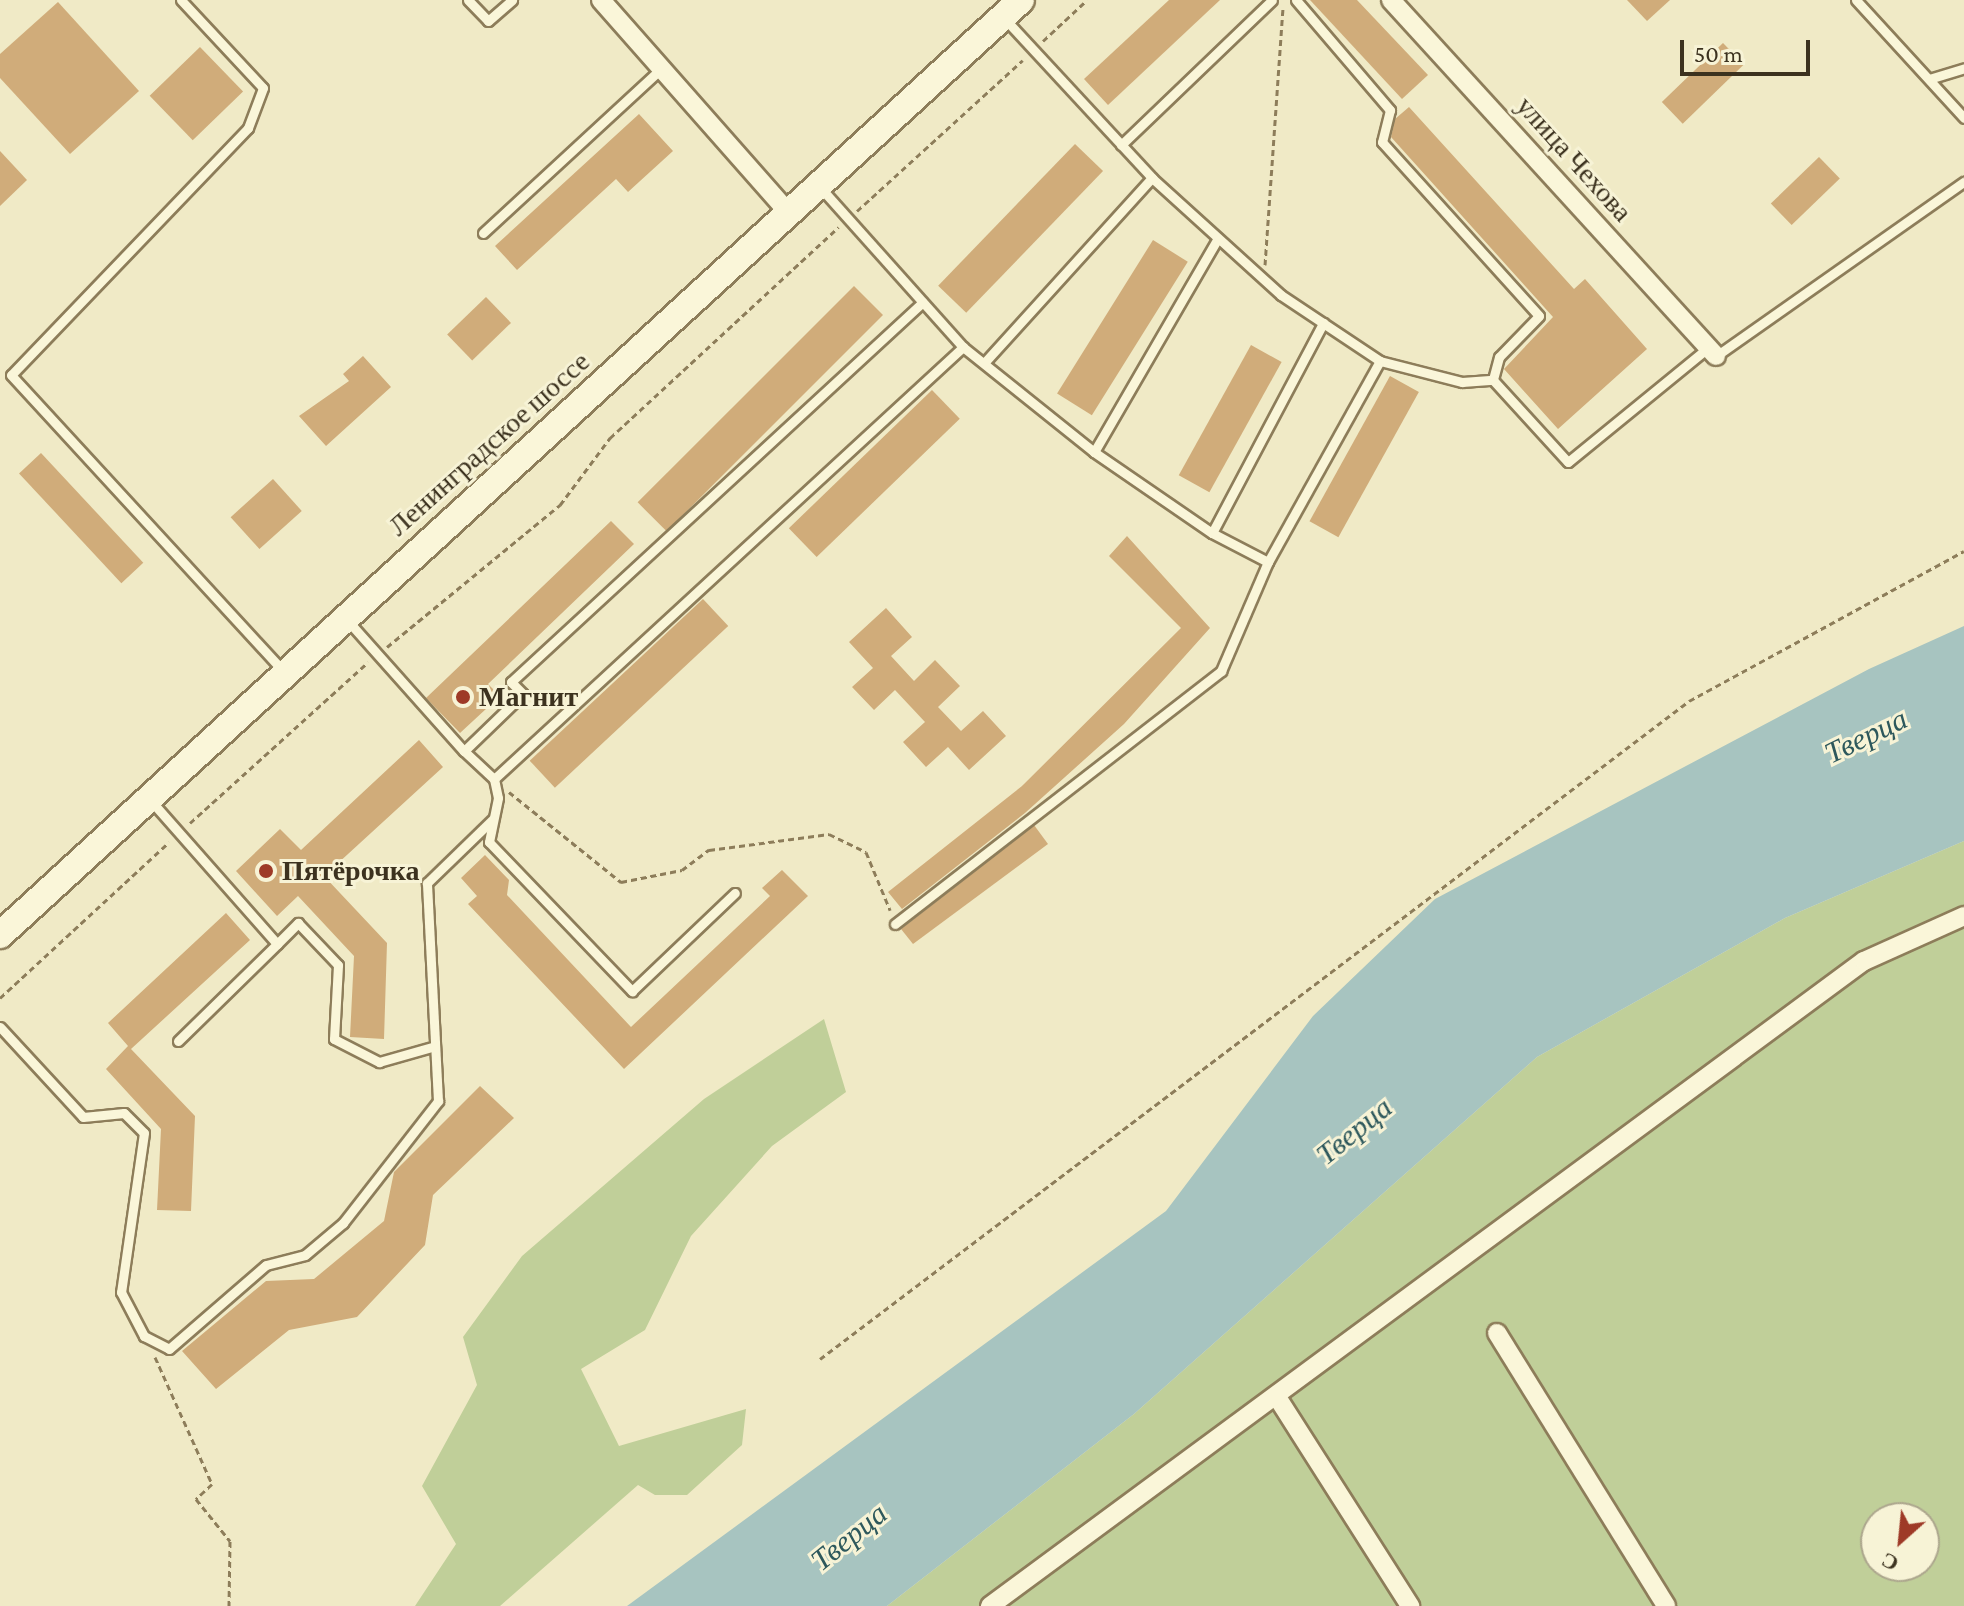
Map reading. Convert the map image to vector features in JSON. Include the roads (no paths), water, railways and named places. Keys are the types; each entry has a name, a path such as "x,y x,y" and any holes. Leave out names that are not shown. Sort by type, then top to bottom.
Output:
{"main road":[{"name":"Ленинградское шоссе","path":"0,935 1012,8"}],"street":[{"path":"601,0 789,213"},
{"name":"улица Чехова","path":"1391,0 1712,352"},
{"path":"990,1606 1864,961 1964,916"},
{"path":"1497,1333 1666,1606"},
{"path":"1277,1397 1410,1606"}],"lane":[{"path":"181,0 263,88 248,128 11,375 286,674"},
{"path":"468,0 488,21 512,0"},
{"path":"1121,145 1272,0"},
{"path":"1296,0 1390,110 1382,142 1539,316 1499,357 1493,380"},
{"path":"1856,0 1964,118"},
{"path":"1012,8 1033,51 1152,178 1264,280 1380,361 1462,382 1493,380"},
{"path":"1929,79 1964,68"},
{"path":"483,233 661,69"},
{"path":"984,363 1152,178"},
{"path":"1493,380 1568,462 1712,352 1964,182"},
{"path":"819,186 963,347 1094,452 1212,533 1268,562"},
{"path":"1094,452 1218,238"},
{"path":"464,751 523,694 511,682 923,302"},
{"path":"1212,533 1323,323"},
{"path":"735,893 632,991 489,842 494,779 963,347"},
{"path":"895,924 1221,671 1268,562 1380,361"},
{"path":"346,619 464,751 494,779"},
{"path":"149,798 277,944"},
{"path":"0,1027 83,1117 124,1113 144,1133 121,1292 144,1336 169,1349 266,1265 305,1255 343,1223 438,1101 432,1047 427,883 492,820"},
{"path":"178,1041 298,923 338,965 334,1039 379,1062 432,1047"}],"water":[{"name":"Тверца","path":"1964,626 1964,841 1785,918 1537,1057 1134,1414 887,1606 627,1606 1166,1211 1313,1016 1435,899 1869,669"}],"place":[{"name":"Магнит","path":"463,697"},
{"name":"Пятёрочка","path":"266,871"}]}
